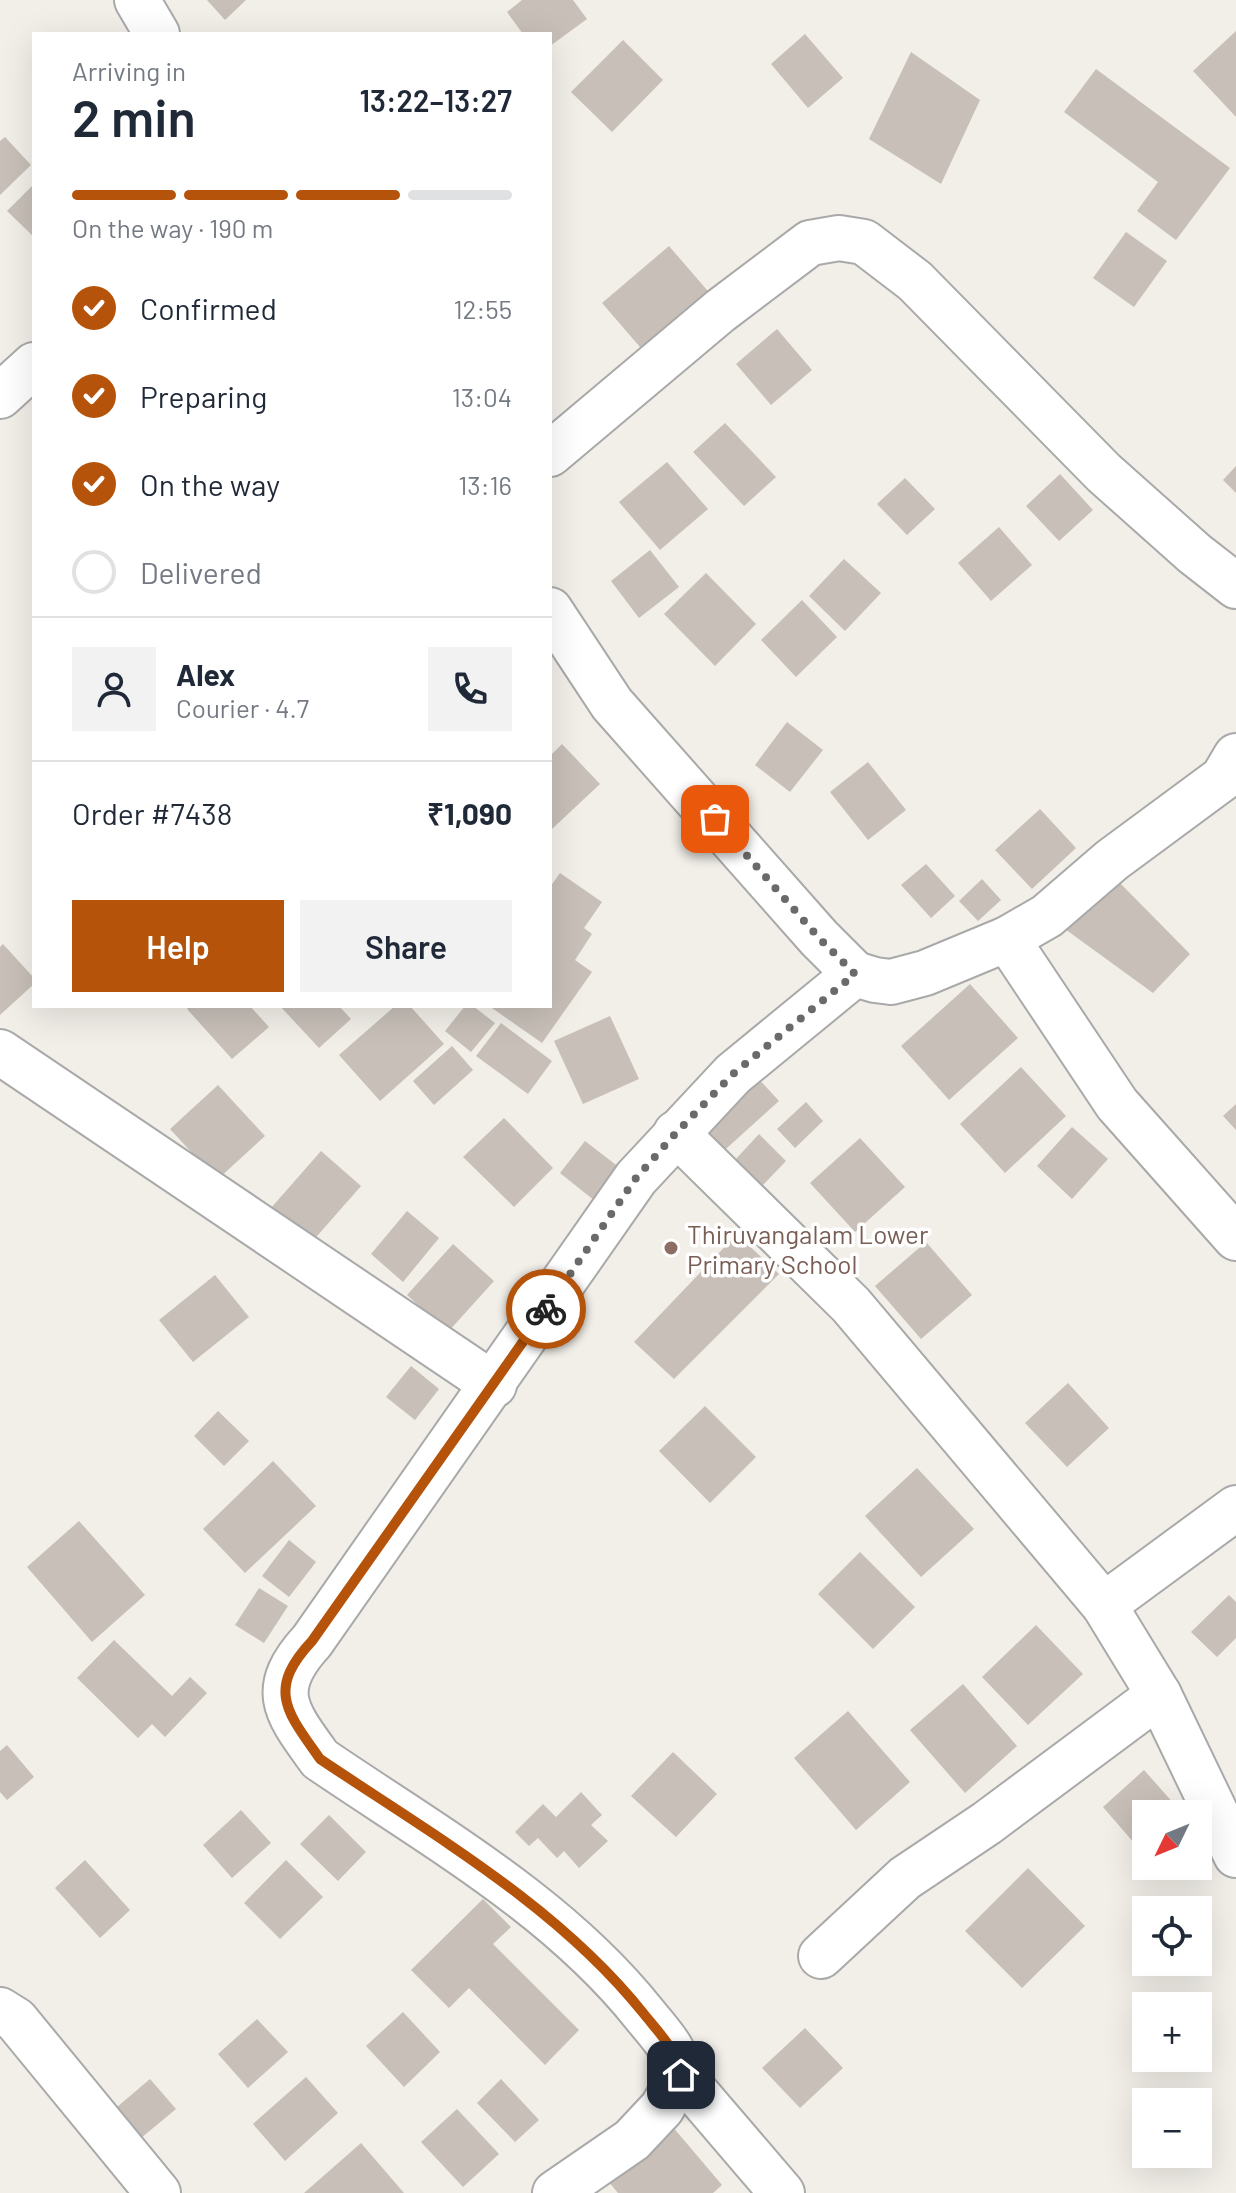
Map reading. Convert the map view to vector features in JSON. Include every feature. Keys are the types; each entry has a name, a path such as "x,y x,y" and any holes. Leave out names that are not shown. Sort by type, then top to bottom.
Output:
{"street":[{"path":"137,0 156,32"},
{"path":"552,452 720,311 810,243 839,238 864,242 915,281 1104,473 1236,586"},
{"path":"0,396 32,367"},
{"path":"552,613 612,704 819,938 855,974 875,980 891,982 925,973 1007,939 1047,916 1112,860 1223,778 1236,756"},
{"path":"1007,939 1117,1104 1236,1238"},
{"path":"782,2193 681,2075 677,2057 626,1992 529,1901 320,1759 297,1727 284,1699 292,1662 312,1641 494,1385 636,1178 733,1074 855,974"},
{"path":"0,1052 494,1385"},
{"path":"676,1133 851,1305 1104,1605 1159,1695 1236,1855"},
{"path":"1104,1605 1236,1508"},
{"path":"821,1956 905,1878 987,1823 1159,1695"},
{"path":"0,2010 16,2020 158,2193"},
{"path":"555,2193 632,2140 662,2108 681,2075"}],"building":[{"path":"207,0 246,0 225,20"},
{"path":"522,0 573,0 587,19 552,45 552,32 522,32 507,12"},
{"path":"1236,31 1236,117 1193,71"},
{"path":"805,34 843,78 808,108 771,64"},
{"path":"623,40 663,80 612,132 571,92"},
{"path":"911,52 980,100 941,184 869,139"},
{"path":"1096,69 1230,168 1176,240 1137,211 1158,182 1064,112"},
{"path":"5,137 31,165 0,195 0,141"},
{"path":"32,186 32,235 7,211"},
{"path":"1126,232 1167,261 1134,307 1093,278"},
{"path":"669,246 713,297 646,354 602,303"},
{"path":"777,329 812,370 771,405 736,364"},
{"path":"725,423 776,477 744,506 693,452"},
{"path":"667,462 708,509 660,550 619,502"},
{"path":"1236,466 1236,493 1223,480"},
{"path":"1060,474 1093,510 1059,541 1026,506"},
{"path":"905,478 935,509 907,535 877,504"},
{"path":"999,527 1032,565 991,601 958,563"},
{"path":"650,550 679,587 639,618 611,581"},
{"path":"844,559 881,593 845,631 809,596"},
{"path":"706,573 756,624 715,666 664,614"},
{"path":"802,600 837,637 796,677 761,640"},
{"path":"787,722 823,750 790,792 755,765"},
{"path":"562,744 600,784 552,829 552,754"},
{"path":"868,762 906,810 868,840 830,792"},
{"path":"1040,809 1076,848 1032,889 995,850"},
{"path":"926,864 955,896 931,918 901,885"},
{"path":"560,873 602,902 584,928 592,934 575,960 592,972 542,1043 492,1008 552,1008 552,884"},
{"path":"1115,878 1190,954 1153,993 1065,929"},
{"path":"982,879 1001,900 978,921 959,901"},
{"path":"3,944 32,976 32,986 0,1015 0,947"},
{"path":"970,984 1018,1038 949,1100 901,1046"},
{"path":"252,1008 269,1027 232,1059 187,1009"},
{"path":"282,1008 341,1008 351,1019 319,1048"},
{"path":"393,1008 412,1008 444,1044 380,1101 339,1055"},
{"path":"463,1008 476,1008 495,1023 471,1052 445,1031"},
{"path":"610,1016 639,1079 583,1104 554,1041"},
{"path":"501,1023 552,1061 528,1094 476,1056"},
{"path":"452,1046 473,1070 434,1105 413,1081"},
{"path":"1021,1067 1066,1116 1005,1173 960,1124"},
{"path":"757,1077 779,1101 717,1157 696,1133"},
{"path":"218,1085 265,1136 217,1180 170,1129"},
{"path":"806,1102 823,1121 795,1148 777,1129"},
{"path":"1236,1104 1236,1130 1223,1116"},
{"path":"504,1118 553,1168 514,1207 463,1157"},
{"path":"1072,1127 1108,1159 1072,1199 1037,1166"},
{"path":"759,1134 786,1161 762,1186 735,1160"},
{"path":"860,1138 905,1187 855,1232 810,1183"},
{"path":"585,1141 620,1168 595,1201 560,1173"},
{"path":"321,1151 361,1186 311,1243 271,1208"},
{"path":"407,1211 439,1238 403,1282 371,1254"},
{"path":"737,1234 779,1274 674,1379 634,1342"},
{"path":"926,1242 972,1295 921,1339 875,1286"},
{"path":"453,1244 494,1281 448,1332 407,1295"},
{"path":"215,1275 249,1317 193,1362 159,1320"},
{"path":"411,1366 439,1389 415,1420 386,1397"},
{"path":"1068,1383 1109,1428 1067,1467 1025,1423"},
{"path":"705,1406 756,1457 710,1503 659,1451"},
{"path":"218,1411 249,1441 224,1466 194,1436"},
{"path":"273,1461 316,1506 245,1573 203,1529"},
{"path":"917,1468 974,1529 921,1577 865,1516"},
{"path":"79,1521 145,1595 92,1642 27,1567"},
{"path":"289,1540 316,1562 289,1597 262,1576"},
{"path":"860,1552 915,1607 873,1649 818,1594"},
{"path":"259,1588 288,1606 264,1643 235,1625"},
{"path":"1229,1595 1236,1602 1236,1638 1217,1657 1191,1632"},
{"path":"1036,1625 1083,1674 1028,1725 982,1677"},
{"path":"114,1640 172,1696 190,1677 207,1693 165,1737 152,1724 138,1738 77,1678"},
{"path":"963,1684 1017,1746 965,1793 910,1730"},
{"path":"848,1711 910,1782 856,1830 794,1758"},
{"path":"7,1745 34,1777 7,1800 0,1792 0,1751"},
{"path":"673,1752 717,1794 676,1837 631,1796"},
{"path":"1144,1770 1171,1800 1132,1800 1132,1841 1103,1807"},
{"path":"581,1792 602,1815 591,1825 608,1841 579,1868 564,1851 557,1858 538,1838 529,1846 515,1832 543,1804 556,1817"},
{"path":"241,1810 271,1843 232,1878 203,1845"},
{"path":"329,1815 366,1852 338,1881 300,1844"},
{"path":"85,1860 130,1910 100,1938 55,1888"},
{"path":"286,1860 323,1897 280,1939 244,1903"},
{"path":"1028,1868 1085,1926 1022,1988 965,1931"},
{"path":"483,1899 511,1927 493,1944 579,2030 545,2065 469,1988 449,2008 411,1970"},
{"path":"403,2012 440,2052 404,2087 366,2046"},
{"path":"257,2019 288,2052 248,2088 218,2054"},
{"path":"805,2028 843,2068 800,2108 762,2068"},
{"path":"306,2077 338,2113 285,2161 253,2124"},
{"path":"150,2079 176,2109 135,2143 110,2113"},
{"path":"501,2079 539,2120 515,2142 477,2103"},
{"path":"457,2109 499,2154 463,2187 421,2142"},
{"path":"672,2126 722,2185 713,2193 618,2193 608,2181"},
{"path":"361,2143 404,2193 304,2193"}],"way so far":[{"path":"546,1309 636,1178 676,1133 733,1074 855,974 819,938 715,819"}],"place":[{"name":"Thiruvangalam Lower Primary School","path":"671,1248"}],"route":[{"path":"546,1309 312,1641 292,1662 284,1699 297,1727 320,1759 529,1901 626,1992 677,2057 681,2075"}]}
